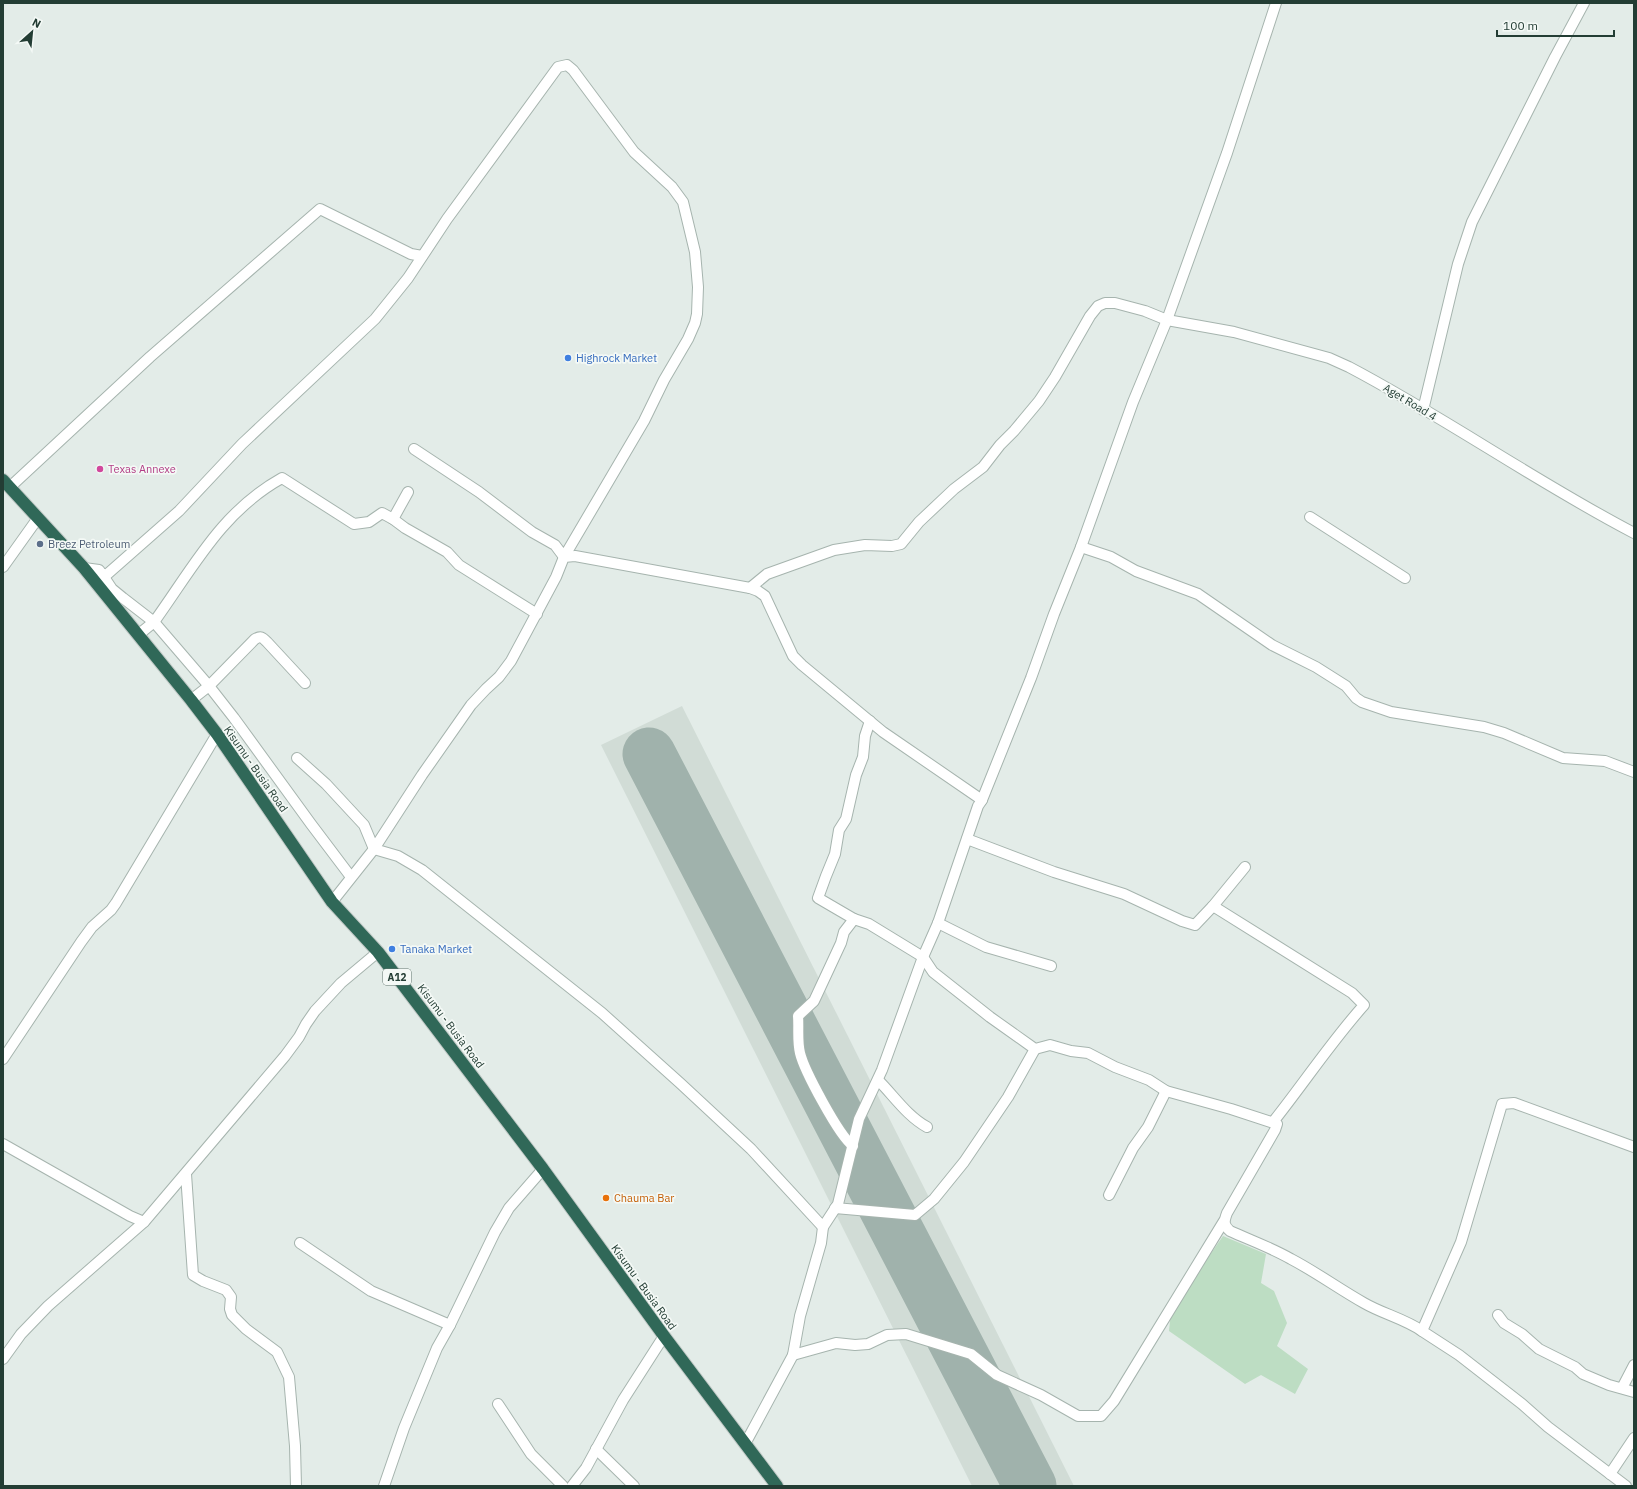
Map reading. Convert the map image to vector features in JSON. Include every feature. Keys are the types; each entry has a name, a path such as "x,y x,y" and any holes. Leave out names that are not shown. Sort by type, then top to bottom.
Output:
{"highway":[{"name":"Kisumu - Busia Road","path":"7,484 84,568 191,700 217,734 332,902 378,952 543,1169 664,1336 777,1486"}],"street":[{"path":"745,1444 793,1355 800,1316 820,1250 824,1227 838,1204 859,1119 878,1080 923,957 938,923 978,806 982,800 1031,678 1054,614 1081,547 1133,402 1167,320 1227,153 1276,3"},
{"path":"1423,410 1458,264 1472,222 1555,57 1584,3"},
{"path":"104,577 179,511 242,444 359,334 391,300 558,67 567,65 573,70 634,152 672,187 683,202 696,261 698,287 695,323 644,421 564,557 556,577 511,661 499,677 471,705 422,775 374,849 332,902"},
{"path":"7,484 320,209 411,254 422,256"},
{"name":"Aget Road 4","path":"750,588 767,574 834,550 865,545 892,546 901,544 919,522 954,489 983,467 1000,445 1014,432 1039,401 1051,383 1086,323 1098,306 1105,303 1115,303 1145,311 1167,320 1234,332 1329,358 1369,378 1634,534"},
{"path":"414,449 479,492 532,532 555,545 564,557"},
{"path":"138,635 154,622 222,525 256,494 282,478 354,524 369,522 382,513 446,552 460,565 536,614"},
{"path":"393,519 408,492"},
{"path":"1310,517 1405,578"},
{"path":"3,567 38,518"},
{"path":"1081,547 1110,557 1136,571 1198,594 1267,642 1316,667 1346,686 1356,698 1362,702 1391,712 1484,727 1504,733 1563,758 1604,761 1634,772"},
{"path":"564,557 575,556 750,588 758,591 765,596 793,656 802,665 883,732 982,800"},
{"path":"84,568 99,570 112,589 154,622 209,686 351,877"},
{"path":"191,700 209,686 255,639 259,637 267,642 305,683"},
{"path":"870,721 865,736 863,757 856,775 846,819 839,830 836,854 818,898 854,918 869,924 923,957 933,972 990,1017 1035,1049"},
{"path":"3,1058 92,927 111,910 116,903 217,734"},
{"path":"297,758 326,784 364,825 374,849"},
{"path":"966,839 1054,872 1124,894 1182,922 1195,925 1213,906 1245,867"},
{"path":"374,849 398,856 422,870 602,1013 680,1082 751,1149 824,1227"},
{"path":"1213,906 1352,993 1364,1005 1340,1031 1273,1122"},
{"path":"853,1146 842,1133 833,1118 799,1052 798,1016 814,1001 841,943 844,932 854,918"},
{"path":"938,923 986,947 1051,966"},
{"path":"3,1359 21,1334 48,1306 144,1222 285,1056 315,1012 342,982 378,952"},
{"path":"793,1355 836,1343 855,1345 868,1344 887,1335 906,1334 971,1354 997,1375 1041,1394 1078,1416 1100,1416 1114,1401 1224,1221 1277,1124 1231,1109 1166,1091 1149,1080 1115,1067 1088,1054 1050,1045 1035,1049 1008,1097 964,1162 934,1199 915,1215 835,1208"},
{"path":"878,1080 893,1094 915,1120 927,1128"},
{"path":"1109,1195 1133,1148 1148,1127 1166,1091"},
{"path":"1422,1331 1461,1242 1502,1104 1514,1103 1634,1147"},
{"path":"3,1144 123,1212 144,1222"},
{"path":"384,1486 404,1428 434,1355 495,1232 509,1208 543,1169"},
{"path":"186,1174 193,1275 203,1281 226,1290 231,1297 230,1309 232,1315 246,1330 277,1352 289,1377 295,1446 296,1486"},
{"path":"1224,1221 1225,1227 1230,1231 1289,1258 1364,1303 1395,1318 1410,1323 1465,1359 1522,1404 1548,1427 1626,1486"},
{"path":"300,1243 371,1291 450,1325"},
{"path":"1498,1315 1504,1323 1522,1334 1539,1349 1575,1367 1583,1374 1609,1385 1634,1392"},
{"path":"572,1486 586,1468 619,1406 664,1336"},
{"path":"1622,1388 1634,1364"},
{"path":"498,1404 531,1454 562,1486"},
{"path":"1610,1474 1634,1438"},
{"path":"596,1448 634,1486"}],"shaded area":[{"path":"682,706 1074,1486 972,1486 601,745"}],"green space":[{"path":"1223,1236 1266,1254 1261,1283 1274,1291 1287,1323 1277,1346 1308,1369 1295,1394 1261,1375 1245,1384 1169,1331 1171,1311"}],"runway":[{"path":"649,754 1030,1486"}],"place":[{"name":"Highrock Market","path":"568,358"},
{"name":"Texas Annexe","path":"100,469"},
{"name":"Breez Petroleum","path":"40,544"},
{"name":"Tanaka Market","path":"392,949"},
{"name":"Chauma Bar","path":"606,1198"}]}
